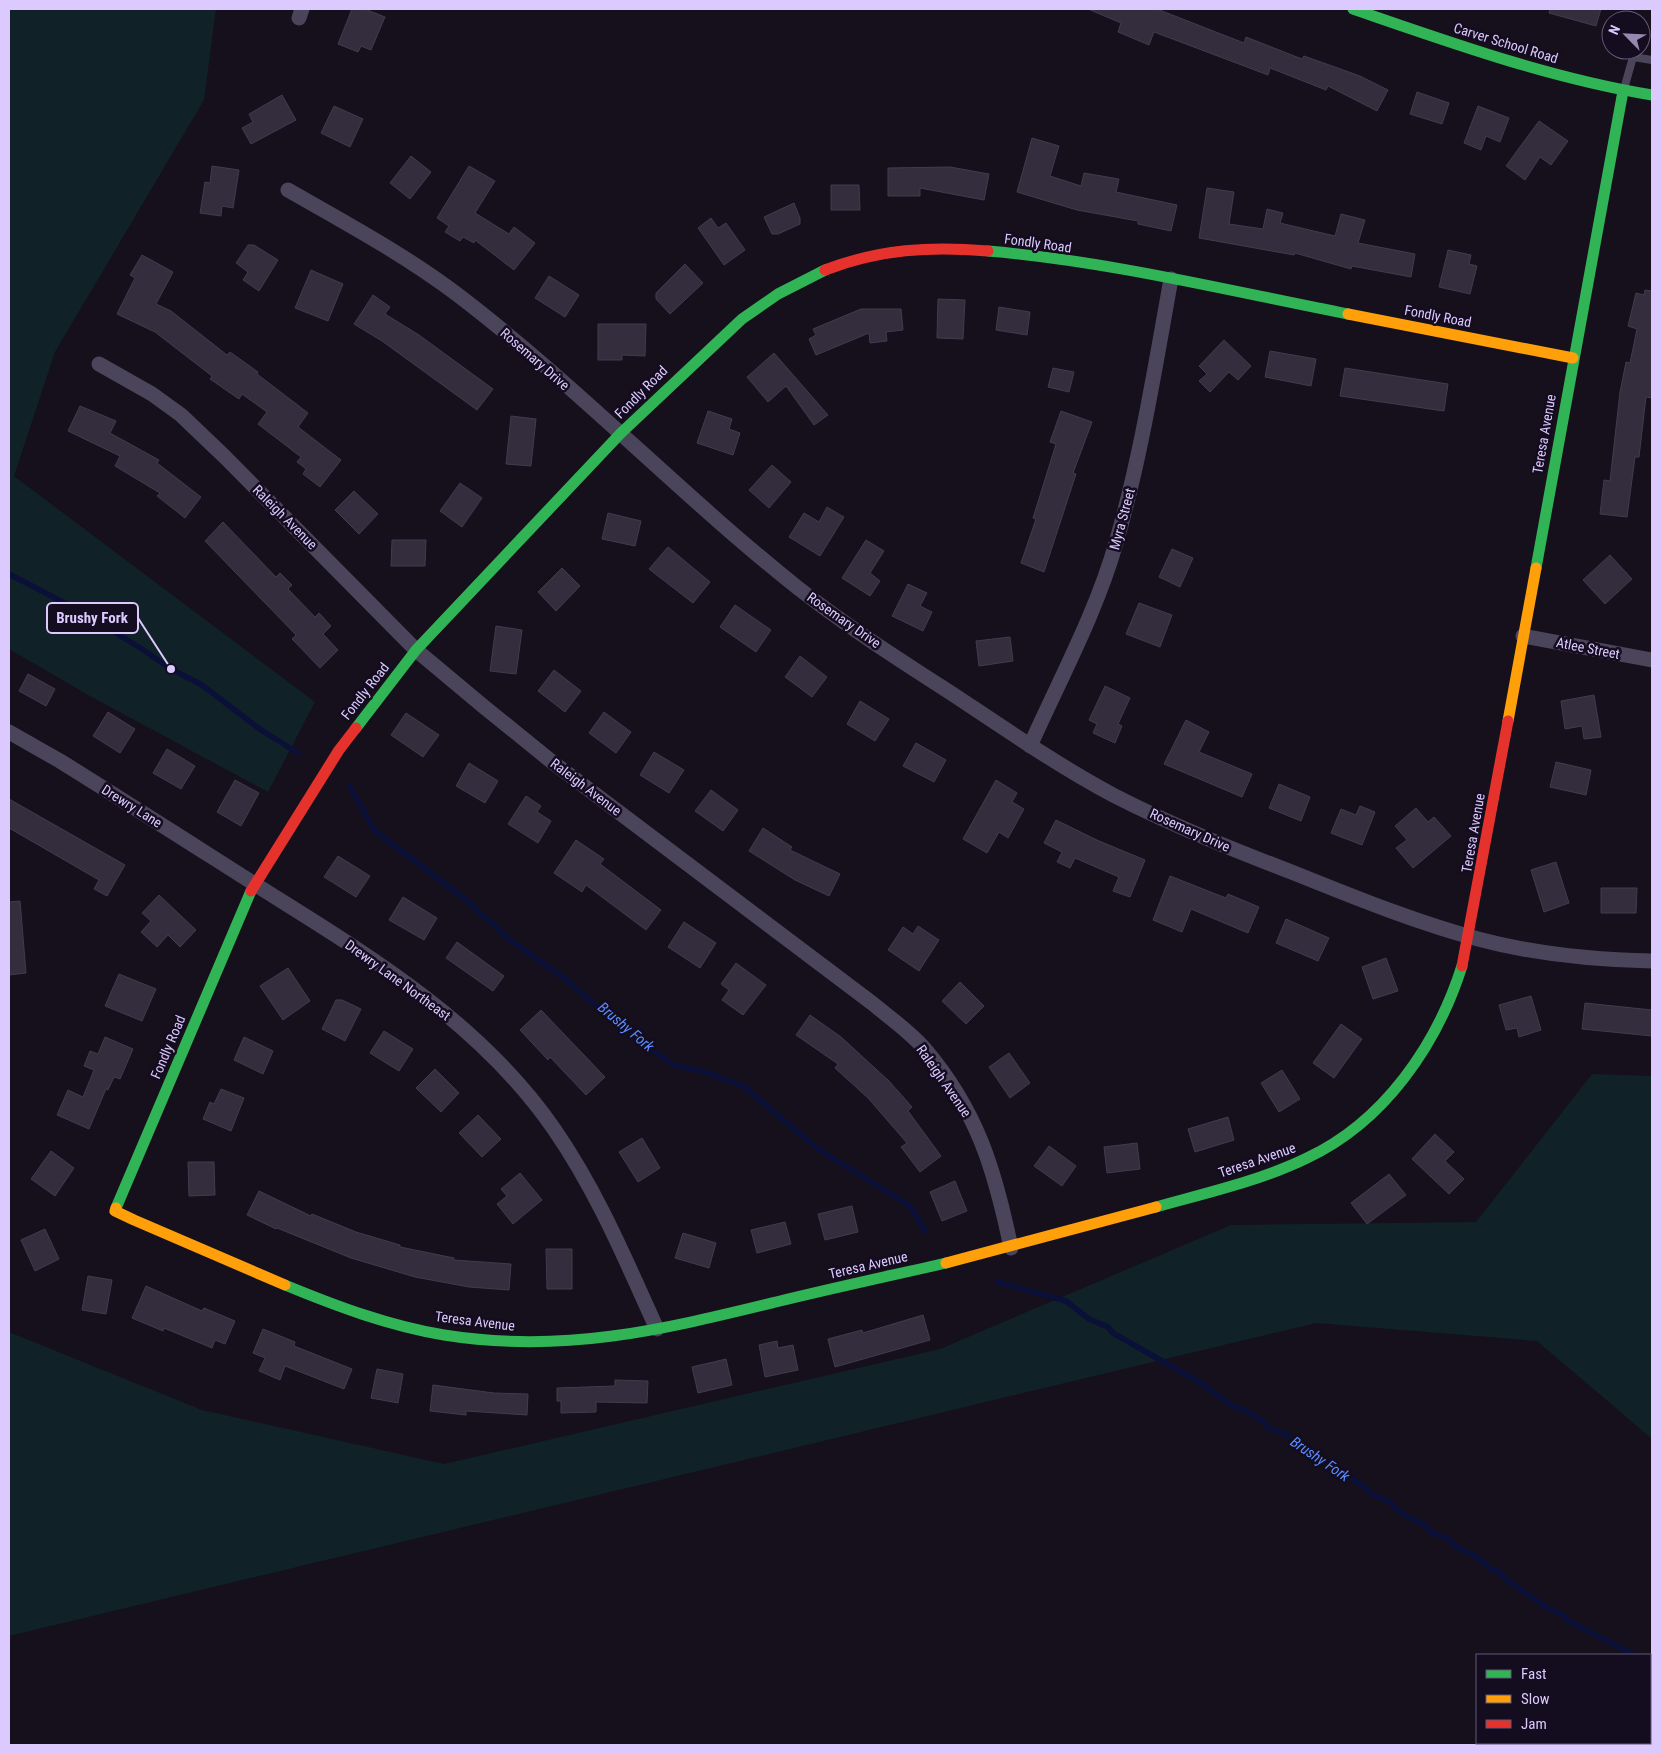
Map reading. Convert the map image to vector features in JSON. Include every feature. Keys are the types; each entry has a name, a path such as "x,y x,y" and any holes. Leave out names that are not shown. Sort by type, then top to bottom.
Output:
{"street":[{"name":"Carver School Road","path":"1353,9 1525,66 1623,91 1652,95"},
{"name":"Teresa Avenue","path":"115,1211 322,1301 363,1316 405,1327 466,1338 518,1342 579,1340 657,1329 1011,1248 1282,1169 1314,1155 1351,1131 1371,1114 1406,1075 1434,1036 1458,983 1470,937 1573,358 1623,91"},
{"name":"Rosemary Drive","path":"288,190 390,248 454,292 509,336 732,533 799,589 863,635 1030,746 1110,793 1173,824 1365,901 1470,937 1569,955 1652,961"},
{"name":"Fondly Road","path":"115,1211 254,884 339,750 416,650 621,433 696,360 742,320 778,294 808,277 841,264 875,254 909,249 953,248 1022,254 1171,278 1573,358"},
{"name":"Myra Street","path":"1030,746 1094,601 1116,544 1131,485 1171,278"},
{"name":"Raleigh Avenue","path":"99,364 152,394 180,415 225,457 416,650 551,761 872,1003 925,1049 960,1099 973,1122 987,1154 998,1187 1011,1248"},
{"name":"Atlee Street","path":"1523,636 1652,660"},
{"name":"Drewry Lane","path":"9,732 60,761 254,884"},
{"name":"Drewry Lane Northeast","path":"254,884 376,960 433,1001 478,1042 520,1086 553,1127 577,1164 606,1218 657,1329"}],"lane":[{"path":"1623,91 1633,57 1652,60"}],"shaded area":[{"path":"9,9 216,9 204,100 55,352 14,476 315,702 268,792 88,695 9,649"},
{"path":"1592,1074 1652,1076 1652,1439 1537,1341 1316,1323 9,1636 9,1332 202,1410 444,1464 940,1349 1231,1225 1476,1222"}],"building":[{"path":"352,9 365,9 385,17 371,50 361,46 358,52 338,44"},
{"path":"1088,9 1157,9 1244,43 1246,37 1302,59 1304,56 1360,76 1388,90 1377,111 1328,86 1326,90 1270,68 1268,75 1154,32 1149,45 1118,32 1121,23"},
{"path":"1550,9 1601,9 1596,26 1549,13"},
{"path":"1417,92 1449,103 1442,124 1410,114"},
{"path":"282,95 296,120 251,144 242,128 253,122 249,114"},
{"path":"334,106 363,119 350,147 321,133"},
{"path":"1478,106 1509,118 1500,142 1486,136 1481,150 1464,143"},
{"path":"1539,121 1568,141 1551,165 1540,157 1525,180 1506,166"},
{"path":"1032,138 1059,146 1050,176 1081,186 1084,173 1119,179 1116,192 1177,205 1171,231 1138,224 1138,221 1077,210 1017,192"},
{"path":"411,156 431,172 410,199 390,183"},
{"path":"212,166 239,170 233,208 222,206 221,216 200,213 205,182 210,183"},
{"path":"469,166 495,181 475,213 509,234 514,227 535,243 514,270 475,240 474,243 463,237 460,241 445,232 449,226 437,218"},
{"path":"950,167 989,174 984,200 920,188 920,196 888,196 888,168"},
{"path":"831,185 859,185 860,210 831,210"},
{"path":"1207,188 1234,192 1229,224 1263,229 1267,209 1283,213 1280,223 1335,236 1341,214 1365,220 1358,243 1415,254 1411,277 1352,266 1351,269 1295,253 1294,255 1199,238"},
{"path":"794,203 800,218 800,224 778,234 772,234 764,217"},
{"path":"711,218 718,228 726,223 745,250 724,265 698,228"},
{"path":"248,245 254,245 278,260 259,291 243,280 248,272 236,263"},
{"path":"1448,250 1471,255 1469,264 1477,266 1470,294 1439,287"},
{"path":"142,255 173,272 156,304 171,311 227,355 230,352 258,372 257,374 308,413 298,427 341,460 320,487 303,474 306,469 297,462 301,457 258,424 267,412 242,394 239,399 210,379 212,376 155,332 117,314 135,278 130,275"},
{"path":"685,264 703,283 670,314 656,299 656,293"},
{"path":"311,270 343,284 328,321 295,308"},
{"path":"549,276 579,295 565,317 535,298"},
{"path":"1645,290 1652,291 1652,398 1646,397 1639,457 1635,457 1627,517 1600,514 1604,480 1610,481 1620,392 1626,362 1630,363 1637,329 1628,326 1636,293 1644,295"},
{"path":"373,295 390,307 385,314 419,335 493,389 477,410 382,341 354,324"},
{"path":"938,299 965,300 963,339 937,338"},
{"path":"999,307 1030,312 1027,335 996,330"},
{"path":"861,309 901,309 903,330 886,332 887,341 870,343 869,333 816,355 809,339 816,335 813,329"},
{"path":"598,324 646,324 645,356 622,355 622,360 598,360"},
{"path":"1224,340 1251,366 1238,380 1229,372 1210,392 1199,381 1207,374 1199,366"},
{"path":"1270,351 1316,359 1311,386 1265,377"},
{"path":"774,353 828,415 814,425 786,386 768,402 747,377"},
{"path":"1053,368 1074,372 1069,392 1048,387"},
{"path":"1345,368 1448,384 1444,411 1340,396"},
{"path":"80,406 116,421 110,433 159,460 157,463 201,497 185,518 157,496 160,493 115,466 120,456 68,431"},
{"path":"708,411 732,419 729,429 740,433 733,455 697,443"},
{"path":"1061,411 1092,422 1073,473 1076,474 1044,572 1021,563 1036,519 1033,518 1056,444 1050,442"},
{"path":"511,416 536,419 531,466 506,464"},
{"path":"772,465 791,482 769,508 749,490"},
{"path":"460,483 482,498 462,527 440,511"},
{"path":"354,491 378,514 359,534 335,510"},
{"path":"827,507 844,517 820,556 789,537 804,513 819,522"},
{"path":"608,513 641,521 635,546 602,539"},
{"path":"223,522 276,577 280,573 292,585 288,589 315,617 319,613 331,626 323,634 338,650 320,668 292,639 296,635 205,541"},
{"path":"392,540 426,540 425,566 391,566"},
{"path":"866,540 884,551 870,573 880,581 870,596 842,578"},
{"path":"668,547 710,582 693,603 649,569"},
{"path":"1172,549 1193,558 1180,587 1159,577"},
{"path":"1610,555 1632,579 1605,604 1583,580"},
{"path":"562,568 580,586 556,611 538,592"},
{"path":"908,584 927,593 920,606 932,612 923,631 892,616"},
{"path":"1139,603 1172,615 1160,647 1126,634"},
{"path":"735,605 771,630 756,652 720,627"},
{"path":"496,626 522,630 516,674 490,671"},
{"path":"1010,637 1013,661 979,666 976,641"},
{"path":"800,656 827,677 812,697 785,677"},
{"path":"554,670 581,691 565,712 538,691"},
{"path":"28,674 55,689 46,706 19,691"},
{"path":"1105,686 1130,698 1118,724 1122,726 1115,743 1093,733 1097,724 1089,720"},
{"path":"1594,695 1601,737 1584,739 1582,726 1565,729 1561,701"},
{"path":"860,701 889,719 875,741 847,724"},
{"path":"108,712 135,729 120,753 93,736"},
{"path":"604,712 631,732 616,753 589,733"},
{"path":"406,713 439,735 423,757 391,735"},
{"path":"1186,720 1209,732 1199,752 1252,774 1242,797 1164,764"},
{"path":"916,743 946,760 934,782 903,766"},
{"path":"167,749 195,766 181,789 153,773"},
{"path":"654,752 684,770 669,793 640,775"},
{"path":"1556,762 1591,770 1586,795 1550,787"},
{"path":"469,763 498,781 485,803 456,786"},
{"path":"235,780 259,793 241,826 217,812"},
{"path":"996,780 1017,793 1012,802 1024,809 1008,838 999,832 987,853 963,839"},
{"path":"1279,784 1310,797 1301,821 1269,808"},
{"path":"711,790 738,810 723,831 695,811"},
{"path":"526,796 541,806 537,812 551,821 538,843 508,824"},
{"path":"9,799 125,865 107,896 94,889 99,880 9,828"},
{"path":"1360,806 1375,812 1362,845 1331,833 1341,809 1356,815"},
{"path":"1416,808 1428,822 1434,817 1451,836 1413,868 1396,848 1407,840 1395,826"},
{"path":"1056,820 1099,841 1145,860 1130,897 1113,891 1119,877 1075,858 1070,868 1057,862 1062,852 1044,843"},
{"path":"763,828 792,847 790,850 840,874 829,896 795,880 749,851"},
{"path":"576,840 604,859 600,864 661,910 646,930 586,885 582,892 554,873"},
{"path":"338,856 370,876 356,897 324,877"},
{"path":"1556,862 1569,903 1544,912 1531,870"},
{"path":"1170,876 1226,898 1228,894 1259,907 1248,933 1191,909 1182,932 1153,920"},
{"path":"1601,888 1637,888 1636,913 1601,913"},
{"path":"159,895 196,930 180,947 168,935 157,947 141,932 151,921 142,913"},
{"path":"403,897 437,918 424,940 389,920"},
{"path":"20,901 26,973 9,975 9,902"},
{"path":"1286,919 1329,938 1318,961 1276,943"},
{"path":"684,922 716,943 700,968 668,947"},
{"path":"918,926 939,940 919,971 888,950 903,927 913,934"},
{"path":"457,942 504,976 493,991 446,958"},
{"path":"1386,958 1398,991 1373,999 1362,967"},
{"path":"736,963 766,985 743,1015 722,1000 729,990 721,984"},
{"path":"288,968 310,1001 283,1020 260,986"},
{"path":"119,974 156,989 142,1021 105,1006"},
{"path":"960,982 984,1006 966,1024 942,1001"},
{"path":"1531,996 1541,1030 1519,1037 1517,1028 1506,1030 1499,1005"},
{"path":"336,1000 342,1000 361,1009 345,1041 322,1029"},
{"path":"1585,1003 1652,1010 1652,1036 1582,1029"},
{"path":"541,1010 605,1077 586,1095 550,1057 548,1060 520,1030"},
{"path":"810,1015 841,1037 889,1081 912,1107 908,1111 941,1156 920,1172 901,1147 907,1143 868,1098 835,1068 838,1064 796,1035"},
{"path":"1341,1024 1362,1039 1334,1078 1313,1063"},
{"path":"384,1031 413,1049 399,1071 370,1053"},
{"path":"105,1037 133,1049 120,1079 114,1077 108,1090 106,1089 89,1129 57,1115 68,1090 83,1097 94,1070 84,1066 90,1051 98,1054"},
{"path":"244,1037 273,1051 263,1074 234,1060"},
{"path":"1009,1053 1030,1083 1010,1098 989,1067"},
{"path":"435,1069 459,1093 441,1112 416,1088"},
{"path":"1282,1070 1300,1099 1279,1112 1261,1083"},
{"path":"221,1089 244,1098 231,1131 203,1119 210,1102 214,1104"},
{"path":"478,1115 501,1139 482,1157 459,1133"},
{"path":"1228,1117 1234,1140 1195,1152 1188,1129"},
{"path":"1435,1134 1454,1152 1445,1161 1464,1179 1449,1194 1412,1159"},
{"path":"642,1138 660,1168 638,1182 619,1152"},
{"path":"1137,1143 1140,1169 1107,1173 1104,1147"},
{"path":"1049,1146 1076,1166 1062,1186 1034,1166"},
{"path":"51,1151 74,1168 55,1196 31,1179"},
{"path":"188,1162 214,1162 215,1195 189,1196"},
{"path":"520,1173 542,1200 513,1224 497,1204 507,1196 501,1189"},
{"path":"1389,1174 1406,1195 1367,1224 1351,1203"},
{"path":"955,1181 967,1211 942,1221 930,1192"},
{"path":"259,1191 311,1216 312,1214 356,1232 400,1245 400,1247 454,1258 454,1260 511,1264 509,1290 469,1287 415,1277 351,1258 276,1229 247,1215"},
{"path":"852,1206 858,1232 825,1240 818,1214"},
{"path":"785,1222 791,1244 757,1253 751,1230"},
{"path":"45,1229 59,1259 35,1271 21,1240"},
{"path":"683,1233 716,1243 709,1268 675,1258"},
{"path":"546,1249 572,1249 572,1289 547,1289"},
{"path":"88,1276 112,1280 106,1314 82,1310"},
{"path":"146,1286 202,1311 204,1308 235,1321 225,1344 215,1340 212,1348 164,1328 163,1331 132,1318"},
{"path":"923,1315 930,1340 835,1367 828,1339 862,1330 863,1333"},
{"path":"263,1329 295,1342 294,1346 352,1369 344,1389 285,1366 280,1380 259,1371 265,1358 253,1353"},
{"path":"777,1341 778,1348 793,1345 798,1370 765,1377 759,1345"},
{"path":"726,1359 732,1385 698,1393 692,1367"},
{"path":"377,1369 403,1374 398,1403 371,1398"},
{"path":"615,1380 648,1381 647,1403 596,1402 596,1412 561,1413 561,1401 557,1401 557,1388 615,1386"},
{"path":"433,1385 494,1393 528,1394 527,1415 466,1411 466,1415 430,1411"}],"waterway":[{"name":"Brushy Fork","path":"9,574 80,611 171,669 202,685 261,730 298,753"},
{"name":"Brushy Fork","path":"350,787 375,831 466,900 510,940 568,981 590,1001 619,1019 649,1048 674,1065 705,1072 743,1086 818,1149 910,1206 925,1231"},
{"name":"Brushy Fork","path":"998,1282 1066,1301 1089,1319 1108,1327 1113,1333 1199,1382 1234,1407 1241,1408 1265,1423 1270,1429 1305,1445 1366,1488 1371,1494 1390,1502 1401,1513 1480,1559 1490,1569 1498,1571 1508,1581 1549,1609 1562,1614 1567,1620 1632,1654"}],"traffic: fast":[{"path":"1353,9 1464,47 1538,69 1614,88 1652,95"},
{"path":"1536,568 1623,91"},
{"path":"988,251 1124,269 1348,314"},
{"path":"356,728 416,650 621,433 742,319 778,294 825,270"},
{"path":"116,1208 251,891"},
{"path":"1156,1207 1233,1186 1289,1166 1335,1143 1360,1124 1404,1078 1422,1052 1438,1024 1462,966"},
{"path":"285,1285 363,1314 423,1331 488,1340 530,1342 612,1336 652,1330 946,1263"}],"traffic: slow":[{"path":"1348,314 1573,358"},
{"path":"1508,721 1536,568"},
{"path":"946,1263 1156,1207"},
{"path":"116,1208 115,1211 134,1220 285,1285"}],"traffic: jam":[{"path":"825,270 865,257 885,253 926,249 988,251"},
{"path":"1462,966 1508,721"},
{"path":"251,891 339,750 356,728"}],"place":[{"name":"Brushy Fork","path":"171,669"}]}
